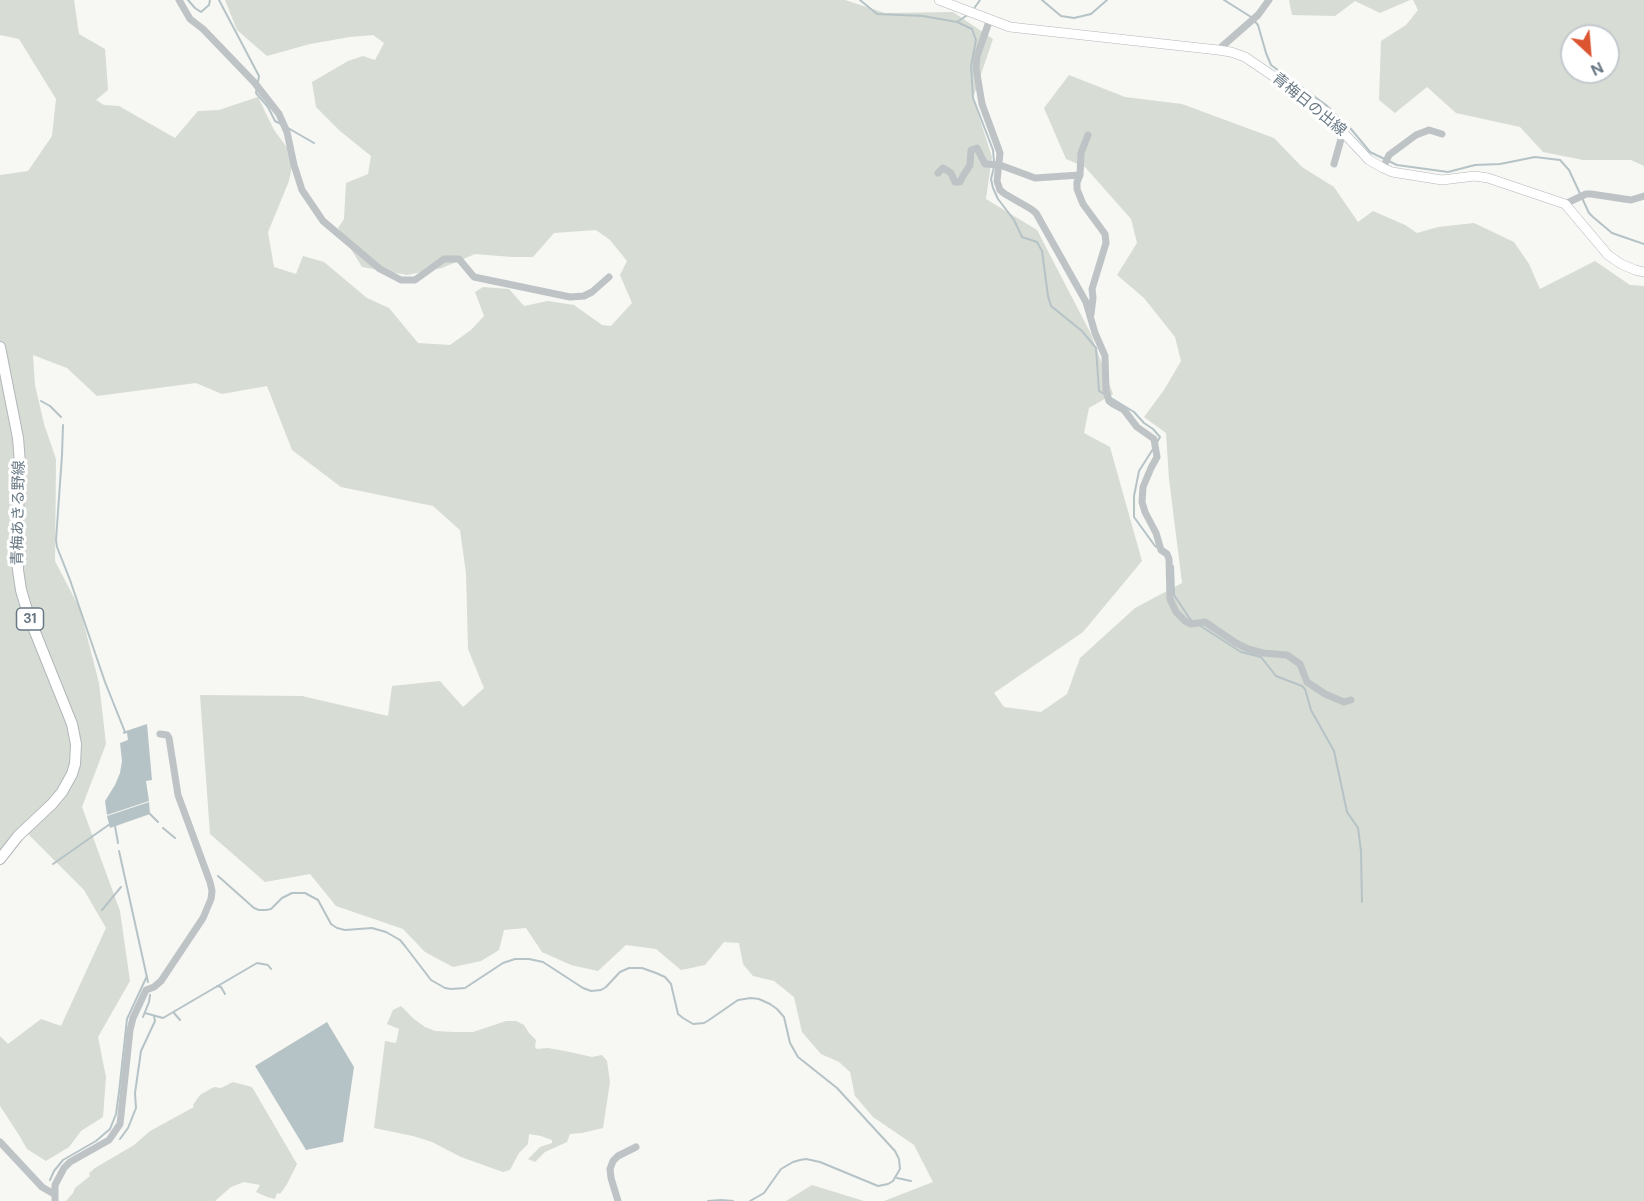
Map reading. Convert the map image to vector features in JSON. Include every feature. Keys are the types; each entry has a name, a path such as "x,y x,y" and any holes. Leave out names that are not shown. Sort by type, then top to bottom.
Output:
{"main road":[{"name":"青梅日の出線","path":"939,0 967,8 1010,27 1231,52 1260,66 1343,132 1369,160 1392,172 1442,180 1475,176 1488,178 1565,204"},
{"path":"1565,204 1608,255 1621,264 1644,272"},
{"name":"青梅あきる野線","path":"0,347 18,438 20,463 17,542 21,590 69,715 76,744 75,764 62,792 18,836 0,859"}],"street":[{"path":"179,0 189,19 202,29 254,82 283,121 302,190 323,221 380,269 405,281 415,280 444,259 459,259 474,277 570,297 584,296 592,292 609,277"},
{"path":"1218,50 1257,16 1269,0"},
{"path":"990,19 977,56 977,78 983,108 1000,153 998,181 1000,190 1036,213 1086,302 1105,356 1105,383 1109,401 1124,410 1137,427 1150,436 1155,443 1157,457 1146,479 1142,502 1144,512 1156,533 1161,550 1167,554 1169,559 1170,599 1176,612 1191,624 1205,622 1248,649 1287,655 1300,664 1307,682 1325,694 1344,702 1351,700"},
{"path":"1384,166 1389,155 1422,132 1429,130 1442,134"},
{"path":"1334,164 1343,132"},
{"path":"1088,135 1081,153 1077,189 1083,204 1105,234 1106,243 1092,289 1090,316"},
{"path":"939,173 943,168 951,173 955,182 960,182 970,165 971,150 977,148 985,164 1000,165 1035,178 1080,175"},
{"path":"1565,204 1586,194 1631,200 1644,196"},
{"path":"55,1197 57,1179 64,1168 70,1162 109,1140 120,1124 130,1030 134,1018 146,990 161,981 203,918 211,899 210,882 178,795 170,738 160,734"},
{"path":"0,1142 42,1187 55,1197"},
{"path":"618,1201 610,1178 610,1169 618,1156 636,1147"}],"shaded area":[{"path":"0,0 74,0 79,34 105,49 108,90 96,100 104,105 119,106 175,138 198,111 219,110 258,97 274,130 294,157 289,181 268,232 274,267 296,274 303,256 324,262 367,298 389,308 418,343 450,345 471,330 484,316 475,292 483,287 509,289 524,306 548,301 574,305 602,325 611,326 632,303 620,275 627,261 610,240 596,230 554,233 533,257 475,254 442,268 407,275 362,267 338,228 344,219 346,183 368,174 371,156 340,131 316,107 312,82 348,61 363,56 375,60 384,43 373,35 350,37 310,44 267,56 237,30 225,0 845,0 885,13 953,12 993,39 973,98 992,157 986,199 1037,230 1091,334 1113,394 1089,408 1084,433 1110,447 1142,561 1083,632 994,693 1004,707 1041,712 1067,694 1080,658 1135,608 1182,583 1169,479 1166,433 1144,417 1164,390 1181,361 1175,337 1144,298 1117,275 1137,243 1131,219 1085,167 1066,159 1044,108 1069,75 1125,97 1182,104 1274,138 1302,167 1334,187 1358,222 1373,211 1417,233 1438,227 1474,223 1514,242 1529,264 1540,289 1595,261 1630,285 1644,286 1644,1201 884,1201 933,1182 914,1145 873,1117 855,1096 850,1072 839,1062 821,1054 802,1032 794,997 774,981 753,976 743,964 739,943 724,942 705,965 681,970 656,949 626,945 598,971 571,965 542,952 526,928 504,930 499,950 481,961 453,967 425,952 403,929 336,906 310,874 265,882 210,834 200,695 302,696 388,716 392,686 440,681 463,707 484,688 468,649 466,573 460,530 433,506 341,487 292,450 267,386 222,394 196,383 97,396 67,368 33,355 35,385 44,424 56,459 55,561 80,609 99,683 106,744 82,807 120,911 130,981 98,1037 106,1077 103,1117 81,1131 69,1147 46,1161 27,1149 0,1106 0,1036 8,1044 41,1019 61,1026 106,928 84,890 21,827 0,851 0,175 28,171 52,136 56,99 19,39 0,35"},
{"path":"1289,0 1410,0 1380,13 1355,1 1335,16 1292,15"},
{"path":"1413,0 1644,0 1644,166 1631,160 1583,160 1543,152 1520,127 1456,113 1427,87 1395,113 1379,100 1381,41 1406,25 1418,10"},
{"path":"147,724 152,780 146,781 149,801 107,815 105,801 120,773 122,761 120,743 128,740 127,733 123,734 123,732"},
{"path":"149,802 150,814 110,828 107,816"},
{"path":"401,1006 414,1019 435,1031 473,1032 506,1021 516,1021 524,1025 536,1040 537,1049 548,1048 592,1057 602,1055 607,1061 610,1082 603,1128 570,1134 567,1142 545,1152 535,1162 528,1159 540,1147 552,1143 552,1140 529,1134 528,1144 519,1153 510,1170 503,1172 461,1157 432,1142 374,1128 385,1041 396,1043 399,1029 387,1024 393,1010"},
{"path":"327,1022 354,1067 343,1142 306,1150 255,1066"},
{"path":"233,1082 252,1087 297,1164 287,1184 280,1194 277,1193 275,1199 256,1192 260,1185 244,1182 231,1187 215,1201 66,1201 75,1188 90,1176 89,1173 95,1168 134,1145 150,1131 194,1107 200,1095 214,1087 221,1088"},
{"path":"812,1185 864,1201 786,1201"}],"waterway":[{"path":"188,0 201,12 209,5 210,0"},
{"path":"219,0 259,76 256,93 268,107 275,121 281,124"},
{"path":"860,0 877,14 923,16 957,22 969,14"},
{"path":"973,10 980,0"},
{"path":"1042,0 1061,16 1074,18 1091,14 1107,0"},
{"path":"1224,0 1251,17 1258,25 1271,65 1326,105 1351,129 1370,152 1397,165 1448,172 1475,165 1500,164 1535,157 1560,160 1569,170 1589,213 1612,233 1644,244"},
{"path":"957,22 972,29 976,40 971,66 973,98 993,150 994,162"},
{"path":"288,128 314,143"},
{"path":"994,167 991,179 998,199 1014,220 1022,237 1037,242 1042,251 1051,306 1082,331 1096,348 1099,391 1106,395"},
{"path":"1111,398 1134,412 1153,429 1160,437 1156,444"},
{"path":"41,401 61,417"},
{"path":"63,425 57,547 105,682 126,732"},
{"path":"1153,449 1139,471 1134,496 1134,517 1157,547"},
{"path":"1173,566 1174,595 1194,622"},
{"path":"1199,625 1241,652 1261,657 1276,676 1305,689 1311,710 1334,751 1347,812 1358,828 1362,902"},
{"path":"149,813 158,822"},
{"path":"53,864 110,824"},
{"path":"115,826 118,843"},
{"path":"163,828 175,838"},
{"path":"119,851 148,982"},
{"path":"218,876 259,910 271,909 282,898 292,893 305,893 318,900 331,924 337,928 345,930 372,928 386,932 400,940 431,980 445,988 465,988 503,963 515,959 529,959 543,962 591,991 606,987 620,972 629,968 642,968 656,973 665,977 671,984 678,1014 693,1024 704,1023 738,1000 751,998 770,1004 784,1017 790,1043 798,1057 837,1088 895,1151 900,1169 893,1181 878,1186 820,1162 800,1160 781,1169 764,1193 750,1201"},
{"path":"102,910 121,887"},
{"path":"145,1013 163,1018 257,963 268,965 271,969"},
{"path":"50,1180 63,1160 96,1141 110,1129 116,1114 127,1019 147,976"},
{"path":"217,986 221,987 225,994"},
{"path":"143,1017 150,995"},
{"path":"174,1013 180,1020"},
{"path":"120,1139 128,1128 136,1108 135,1093 141,1051 155,1021 154,1016"},
{"path":"897,1178 911,1181"},
{"path":"708,1201 733,1201"}]}
